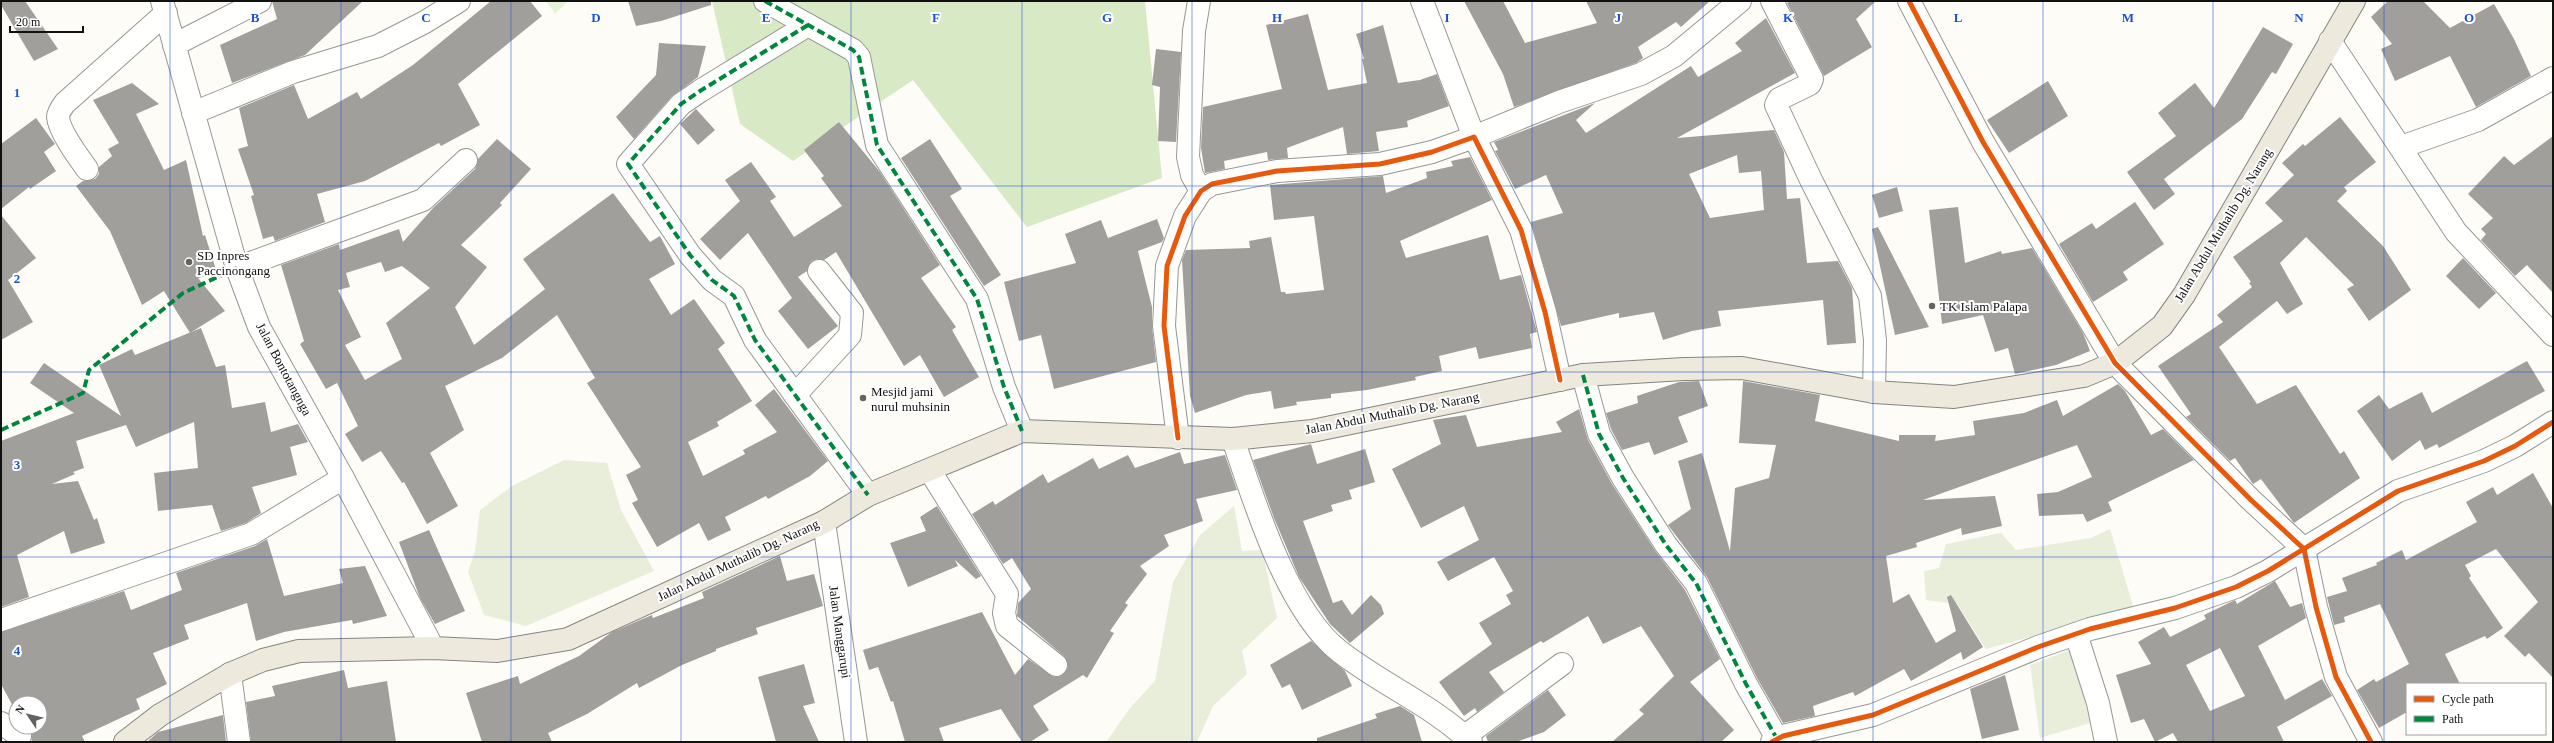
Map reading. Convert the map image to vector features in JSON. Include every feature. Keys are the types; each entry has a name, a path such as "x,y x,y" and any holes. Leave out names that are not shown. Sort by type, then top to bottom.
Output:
{"main road":[{"name":"Jalan Abdul Muthalib Dg. Narang","path":"124,742 160,716 230,674 263,660 299,651 433,648 497,651 568,639 824,522 868,495 930,471 1022,432 1233,439 1312,431 1583,375 1684,369 1742,368 1874,392 1954,397 2084,376 2115,363 2162,326 2184,295 2354,1"}],"street":[{"path":"174,45 260,1"},
{"path":"193,114 292,72 378,46 425,22 459,1"},
{"path":"765,1 853,50 859,57 877,145 978,299 1004,386 1022,432"},
{"path":"1199,1 1194,31 1188,157 1192,175 1201,191"},
{"path":"1422,1 1474,137 1521,230 1545,312 1560,380"},
{"path":"1178,438 1164,326 1167,266 1185,216 1201,191 1212,184 1277,171 1380,164 1432,152 1474,137 1558,102 1640,74 1674,56 1740,1"},
{"path":"1772,1 1812,79 1810,84 1779,99 1776,105 1811,180 1870,296 1875,340 1874,392"},
{"path":"1909,1 1983,142 2115,363 2251,500 2304,549 2316,607 2336,676 2372,742"},
{"path":"87,169 62,128 58,117 60,110 65,103 164,7"},
{"name":"Jalan Bontotangnga","path":"164,7 237,268 260,326 433,648"},
{"path":"808,25 700,90 681,104 628,164 690,255 712,280 734,296 754,340 868,495"},
{"path":"2330,41 2456,232 2553,335"},
{"path":"2400,147 2478,120 2553,78"},
{"path":"237,268 423,200 466,160"},
{"path":"794,395 850,335 852,313 819,272"},
{"path":"1583,375 1599,434 1623,478 1666,544 1696,583 1776,741 1783,736 1873,715 2038,647 2076,634 2175,608 2236,587 2304,549 2398,491 2484,461 2515,446 2553,422"},
{"path":"1233,439 1257,512 1309,620 1338,650 1468,739 1562,664"},
{"path":"930,471 1007,594 1004,613 1007,626 1056,666"},
{"path":"1,620 251,534 343,478"},
{"name":"Jalan Manggarupi","path":"824,522 856,742"},
{"path":"2076,634 2098,703 2106,742"},
{"path":"230,674 239,742"},
{"path":"1,723 20,736"}],"green space":[{"path":"546,1 568,1 555,14"},
{"path":"712,1 1145,1 1162,178 1027,227 913,80 793,161 740,124"},
{"path":"564,460 607,463 621,510 654,571 526,626 484,615 468,572 475,551 480,510 512,486"},
{"path":"1234,506 1242,551 1262,550 1277,618 1242,651 1247,674 1213,706 1197,742 1106,742 1130,708 1155,681 1173,582 1200,535"},
{"path":"2110,529 2134,609 1986,649 1957,604 1926,600 1924,571 1939,568 1946,544 2001,533 2016,550 2091,538"},
{"path":"2073,649 2090,723 2040,738 2030,665"}],"building":[{"path":"1,1 25,1 58,49 34,61 1,5"},
{"path":"272,1 363,1 305,55 232,83 220,45 277,19"},
{"path":"491,1 530,1 542,16 458,84 480,125 441,146 439,143 365,181 317,194 325,222 275,241 273,236 263,239 251,196 254,195 238,149 248,146 239,108 294,85 308,119 357,92 361,99 413,65"},
{"path":"628,1 711,1 711,5 661,21 636,26"},
{"path":"1464,1 1503,1 1525,43 1597,23 1586,1 1710,1 1681,27 1676,22 1638,47 1643,58 1636,63 1514,107 1503,74"},
{"path":"1790,1 1876,1 1856,19 1872,47 1824,76 1787,3"},
{"path":"2388,1 2423,1 2450,28 2494,4 2514,39 2531,76 2476,107 2450,56 2395,81 2381,49 2392,44 2371,17"},
{"path":"1308,14 1328,90 1367,83 1362,59 1364,59 1356,34 1383,25 1398,83 1420,80 1437,74 1449,106 1407,121 1408,127 1376,132 1379,151 1347,154 1343,127 1287,148 1288,158 1268,160 1267,152 1224,161 1225,169 1205,173 1201,148 1203,107 1282,89 1266,25"},
{"path":"1766,18 1795,73 1677,138 1774,130 1784,152 1787,199 1800,198 1807,263 1838,261 1852,288 1856,343 1827,345 1823,300 1718,311 1721,326 1692,331 1663,340 1654,312 1619,318 1619,313 1561,326 1531,222 1563,213 1546,175 1515,189 1495,151 1498,150 1494,142 1595,103 1576,120 1586,133 1691,66 1698,77 1742,51 1735,43","holes":["1737,155 1739,173 1761,171 1764,210 1710,218 1689,174"]},
{"path":"2263,27 2293,44 2276,74 2272,72 2242,119 2164,179 2175,194 2154,210 2127,172 2176,136 2158,113 2195,83 2214,108"},
{"path":"659,43 706,46 698,77 672,96 634,139 616,117 656,75"},
{"path":"1156,49 1181,52 1176,142 1158,141 1160,87 1152,85"},
{"path":"2048,81 2068,116 2009,153 1987,120"},
{"path":"132,83 159,104 136,114 164,170 186,160 203,236 205,235 217,273 198,278 225,311 190,333 164,291 142,305 110,231 76,186 83,181 95,179 99,174 99,167 112,156 108,149 119,143 93,100"},
{"path":"696,109 715,130 698,145 680,124"},
{"path":"2340,117 2376,162 2344,187 2347,191 2337,201 2383,246 2411,290 2369,321 2347,289 2354,285 2306,237 2280,263 2303,304 2287,314 2277,301 2219,347 2257,404 2296,385 2340,454 2344,451 2360,478 2294,523 2261,479 2253,484 2235,458 2230,461 2186,417 2191,414 2158,366 2223,322 2217,315 2252,287 2249,283 2251,282 2233,257 2283,221 2265,203 2294,175 2282,163 2303,144 2305,146"},
{"path":"36,118 55,144 44,152 56,171 30,189 29,187 1,209 1,144"},
{"path":"839,122 880,172 940,265 921,278 956,327 952,330 979,377 944,397 920,355 904,366 836,252 824,260 818,259 812,261 807,271 798,277 838,326 808,349 778,311 792,298 748,233 720,260 700,239 740,201 725,180 751,162 776,197 770,201 794,237 842,206 821,178 824,176 804,150"},
{"path":"2553,136 2553,293 2527,265 2515,276 2481,240 2486,234 2481,229 2493,218 2468,194 2504,156 2514,165"},
{"path":"497,139 531,169 500,203 502,205 461,245 487,267 455,307 474,345 545,289 523,259 613,193 650,242 660,236 675,264 649,279 671,315 694,299 725,343 718,349 752,401 717,422 719,426 688,442 703,476 745,454 743,450 777,432 755,405 774,389 828,461 810,476 768,499 766,496 725,517 731,530 708,541 699,523 657,547 632,503 638,500 626,475 641,467 587,383 595,378 557,315 502,358 445,386 464,430 430,453 458,506 427,524 404,482 402,483 381,451 362,462 345,434 358,426 337,383 326,389 300,344 304,341 281,265 339,244 340,250 399,229 403,242 434,207 475,169 478,159","holes":["381,262 385,272 402,266 430,288 386,323 402,359 365,380 345,345 361,337 338,290 350,287 346,273"]},
{"path":"930,139 962,189 950,196 1001,275 984,286 901,158"},
{"path":"1470,157 1492,200 1400,241 1406,258 1488,235 1500,280 1521,275 1537,332 1530,334 1532,348 1479,359 1476,347 1439,356 1442,371 1415,377 1416,380 1367,390 1331,394 1331,398 1296,402 1297,405 1274,409 1271,391 1246,395 1195,413 1190,396 1182,260 1186,250 1250,248 1249,241 1271,237 1281,292 1285,292 1286,294 1324,290 1314,216 1274,220 1270,185 1383,176 1386,193 1427,178 1426,172 1453,166 1451,161"},
{"path":"1897,187 1903,211 1879,218 1872,195"},
{"path":"2135,202 2164,244 2123,272 2128,280 2093,302 2059,244 2092,223 2096,229"},
{"path":"1958,207 1965,263 2001,251 2002,254 2032,248 2083,333 2090,351 2056,365 2015,374 2008,348 1995,352 1983,315 1942,324 1929,210"},
{"path":"1,215 36,258 8,280 33,322 1,340"},
{"path":"1157,219 1164,238 1162,242 1138,251 1152,307 1152,327 1156,362 1054,389 1041,335 1019,341 1004,282 1076,263 1065,234 1101,220 1108,238"},
{"path":"1878,227 1929,327 1895,335 1872,229"},
{"path":"2463,258 2496,293 2479,309 2446,276"},
{"path":"201,328 216,367 225,365 232,408 265,402 271,432 298,424 308,442 290,447 297,475 252,487 261,513 246,523 221,531 212,505 158,511 154,473 198,468 194,422 136,447 126,425 76,441 84,468 73,472 75,474 52,484 78,481 94,520 97,518 105,543 71,554 64,531 17,555 29,597 1,607 1,441 74,413 30,383 44,363 121,416 99,365 132,349 135,355"},
{"path":"2527,361 2545,391 2439,448 2437,444 2425,450 2420,440 2392,461 2357,411 2379,395 2389,409 2422,392 2432,413"},
{"path":"1699,381 1708,406 1678,417 1688,442 1654,455 1649,442 1622,450 1611,429 1606,413 1638,403 1637,396 1679,382"},
{"path":"1743,381 1820,395 1815,421 1899,441 1899,435 1936,435 1935,441 1975,435 1973,421 2024,413 2057,400 2063,416 2118,384 2125,391 2151,435 2163,429 2194,460 2108,502 2112,511 2087,522 2083,514 2039,516 2037,494 2058,492 2092,477 2077,445 1923,500 1995,496 2002,526 1962,535 1961,528 1916,543 1917,547 1886,556 1893,603 1909,594 1936,643 1956,631 1947,597 1951,595 1983,647 1963,660 1961,652 1911,681 1904,669 1855,696 1853,692 1813,706 1815,716 1783,723 1757,678 1707,577 1668,525 1691,509 1678,461 1702,453 1730,551 1735,488 1769,478 1776,445 1739,443"},
{"path":"1579,409 1588,440 1612,484 1656,552 1685,590 1720,659 1690,682 1734,730 1721,742 1612,742 1644,714 1639,710 1674,676 1641,626 1603,644 1588,616 1543,643 1541,641 1489,672 1504,692 1477,712 1475,708 1464,716 1439,682 1492,644 1479,623 1511,604 1506,595 1513,591 1494,557 1448,581 1437,562 1479,540 1464,506 1421,528 1392,469 1441,444 1433,420 1466,415 1477,447 1562,432 1556,422"},
{"path":"1311,444 1317,464 1365,449 1375,482 1349,490 1352,499 1331,505 1333,511 1303,521 1333,603 1342,600 1352,615 1371,595 1381,605 1384,614 1350,643 1330,624 1299,577 1274,518 1253,460"},
{"path":"1180,452 1184,464 1225,455 1237,490 1196,499 1203,521 1164,535 1169,546 1140,566 1147,574 1125,603 1128,605 1110,631 1114,633 1087,678 1083,675 1033,706 1049,730 1030,742 1022,742 1001,709 939,728 944,742 905,742 893,701 891,702 878,667 869,670 863,650 982,612 1015,675 1028,659 1054,677 1061,676 1068,667 1064,656 1017,616 1018,603 1031,589 1012,558 1003,564 972,514 993,501 995,505 1043,474 1048,483 1093,458 1099,469 1128,455 1135,468"},
{"path":"2533,473 2553,508 2553,678 2529,653 2525,657 2504,636 2538,602 2496,549 2465,565 2471,576 2469,578 2503,628 2487,639 2485,636 2445,654 2460,683 2406,683 2406,713 2379,728 2357,690 2374,679 2376,682 2409,664 2380,604 2344,617 2345,622 2334,625 2327,597 2347,591 2342,578 2377,565 2376,563 2402,550 2406,560 2477,522 2466,502 2493,487 2497,495"},
{"path":"937,506 981,576 976,579 955,560 958,566 908,587 890,543 926,531 920,517"},
{"path":"429,530 465,611 435,624 420,598 399,542"},
{"path":"267,539 284,596 343,583 339,569 365,566 387,616 353,624 352,620 284,632 256,641 247,603 184,625 189,639 153,653 167,684 136,699 140,709 82,736 85,742 32,742 31,735 48,735 48,695 8,695 8,697 1,684 1,632 124,591 131,610 182,590 176,573 255,546"},
{"path":"780,556 787,581 814,574 823,606 756,628 758,634 716,649 716,651 682,665 639,688 637,683 587,714 548,733 552,742 482,742 466,693 518,676 520,684 579,656 612,632 652,615 653,618 704,598 702,592"},
{"path":"2275,581 2290,607 2302,603 2306,618 2258,646 2285,700 2322,679 2332,696 2277,727 2284,742 2178,742 2173,733 2155,742 2144,719 2131,723 2116,675 2151,664 2138,642 2164,627 2170,637 2206,619 2204,615 2235,600 2237,604","holes":["2220,648 2245,696 2210,711 2186,665"]},
{"path":"1311,641 1345,671 1352,686 1302,710 1290,684 1282,688 1270,665"},
{"path":"804,664 815,703 803,706 819,742 776,742 758,677"},
{"path":"344,670 348,688 387,681 396,742 251,742 246,702 275,696 272,686"},
{"path":"2005,675 2019,730 1982,739 1970,689"},
{"path":"1548,690 1566,715 1544,732 1516,742 1488,742 1486,736"},
{"path":"1400,706 1414,715 1422,742 1317,742 1317,738 1377,718 1375,714"},
{"path":"223,715 226,742 147,742 158,732"}],"marked path":[{"path":"765,1 853,50 859,57 877,145 977,299 1004,387 1022,431"},
{"path":"808,25 681,104 628,164 690,255 712,280 734,296 755,340 868,495"},
{"path":"1,430 83,393 89,370 183,293 237,268"},
{"path":"1583,375 1599,434 1623,478 1666,545 1696,583 1746,684 1777,739"}],"cycle path":[{"path":"1909,1 1983,142 2115,363 2251,500 2304,549 2316,607 2336,677 2371,742"},
{"path":"1178,438 1164,326 1167,266 1185,216 1201,191 1212,184 1277,171 1380,164 1432,152 1474,137 1521,230 1545,312 1560,380"},
{"path":"1772,742 1783,736 1873,715 2038,647 2090,629 2175,608 2236,587 2268,571 2398,491 2484,461 2515,446 2553,422"}],"place":[{"name":"SD Inpres Paccinongang","path":"189,262"},
{"name":"TK Islam Palapa","path":"1932,306"},
{"name":"Mesjid jami nurul muhsinin","path":"863,398"}]}
